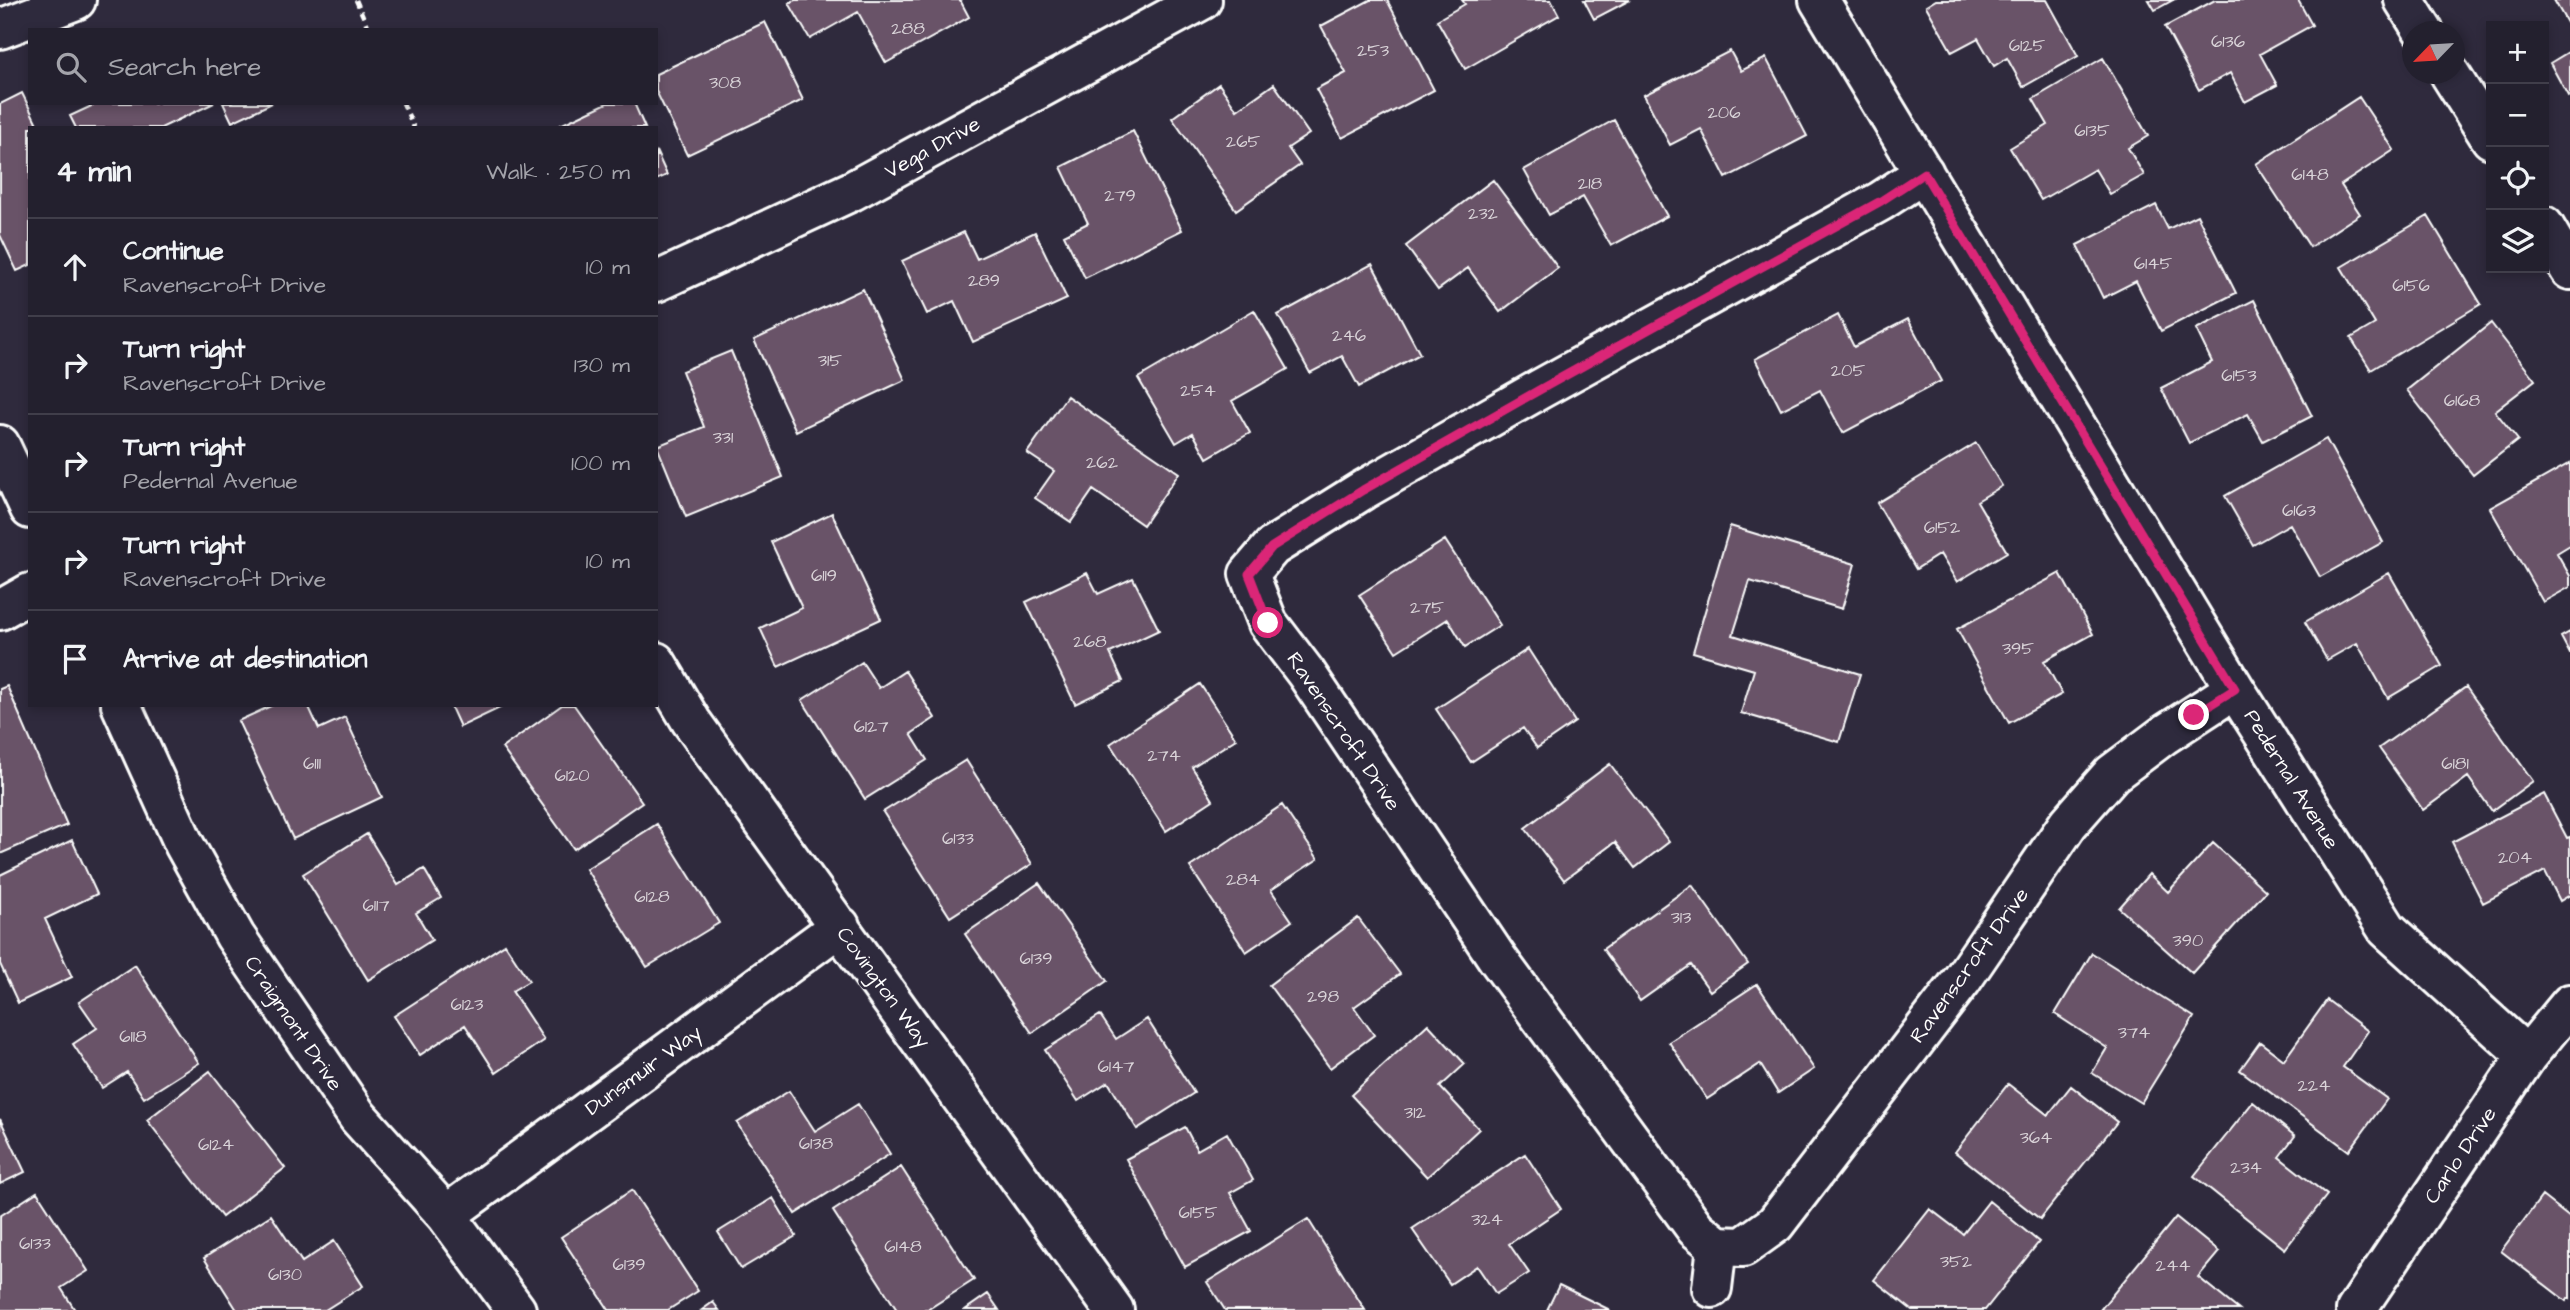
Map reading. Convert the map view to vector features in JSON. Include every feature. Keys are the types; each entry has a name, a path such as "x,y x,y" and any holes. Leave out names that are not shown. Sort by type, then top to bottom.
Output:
{"street":[{"path":"0,29 76,0"},
{"name":"Vega Drive","path":"658,281 852,191 1201,0"},
{"name":"Pedernal Avenue","path":"1819,0 2235,689 2387,929 2527,1056"},
{"path":"2404,0 2417,21"},
{"path":"2456,84 2486,131"},
{"name":"Ravenscroft Drive","path":"1924,173 1881,201 1363,490 1272,547 1249,574 1268,623 1306,673 1497,958 1696,1229 1717,1246 1743,1247 1775,1224 1962,980 2068,824 2112,774 2164,735 2235,689"},
{"path":"2549,234 2570,270"},
{"path":"0,445 28,505"},
{"path":"0,610 28,594"},
{"name":"Covington Way","path":"658,665 691,721 1114,1310"},
{"name":"Craigmont Drive","path":"122,707 184,844 235,936 358,1117 446,1215 516,1310"},
{"name":"Dunsmuir Way","path":"446,1215 840,926"},
{"name":"Carlo Drive","path":"2356,1310 2527,1056 2570,1004"},
{"path":"1712,1288 1717,1246"}],"path":[{"path":"356,0 368,28"},
{"path":"404,105 413,126"}],"building":[{"path":"795,0 960,0 969,17 886,63 858,12 810,39 789,3"},
{"path":"1370,0 1387,0 1434,90 1342,138 1316,89 1346,73 1321,26"},
{"path":"1462,0 1551,0 1559,15 1465,69 1437,20 1465,4"},
{"path":"1584,0 1630,0 1594,19"},
{"path":"1936,0 2047,0 2078,56 2023,87 2007,58 1994,66 1978,38 1952,52 1926,6"},
{"path":"2149,0 2173,0 2155,10"},
{"path":"2215,0 2298,0 2312,25 2260,54 2277,85 2245,102 2230,73 2199,90 2165,27"},
{"path":"2554,0 2570,0 2570,28"},
{"path":"765,22 803,100 687,155 658,95 658,73"},
{"path":"1730,51 1741,71 1766,58 1807,136 1726,178 1701,129 1670,145 1644,95"},
{"path":"2570,51 2570,95 2568,96 2550,63"},
{"path":"2103,58 2148,136 2128,148 2144,175 2110,194 2095,169 2041,200 2010,148 2048,125 2033,99"},
{"path":"1219,84 1237,110 1274,84 1309,134 1288,148 1300,165 1236,210 1172,118"},
{"path":"22,93 38,126 28,126 28,266 17,271 0,235 0,104"},
{"path":"2359,97 2394,150 2341,185 2360,214 2310,247 2256,164"},
{"path":"94,105 210,105 165,126 75,126 70,116"},
{"path":"224,105 268,105 232,122"},
{"path":"603,105 635,105 644,126 558,126"},
{"path":"1614,120 1667,216 1611,246 1583,197 1549,215 1524,170"},
{"path":"1133,131 1182,230 1085,278 1064,235 1088,223 1061,167"},
{"path":"658,155 667,175 658,179"},
{"path":"1493,180 1558,268 1500,312 1468,268 1438,290 1406,246"},
{"path":"2156,205 2168,229 2197,215 2236,293 2161,331 2136,281 2103,298 2077,245"},
{"path":"2428,216 2481,304 2371,370 2351,338 2375,324 2341,267"},
{"path":"964,232 977,259 1035,232 1067,299 973,342 954,301 927,314 902,261"},
{"path":"1372,264 1420,354 1359,387 1342,356 1310,373 1278,315"},
{"path":"863,289 905,380 796,431 754,340"},
{"path":"2254,300 2312,416 2263,441 2248,414 2189,443 2161,388 2212,362 2196,329"},
{"path":"1254,310 1288,369 1232,401 1250,433 1207,458 1193,433 1176,443 1138,378"},
{"path":"1838,315 1854,347 1908,319 1941,381 1843,433 1820,390 1781,410 1755,359"},
{"path":"2491,323 2535,380 2495,411 2518,440 2473,475 2407,390"},
{"path":"731,351 783,477 686,517 658,448 658,446 704,427 682,371"},
{"path":"1067,396 1179,473 1143,525 1093,490 1071,522 1035,498 1054,471 1027,453"},
{"path":"2326,439 2383,542 2320,577 2290,524 2253,545 2225,496"},
{"path":"1976,443 2002,486 1977,501 2007,552 1957,582 1940,554 1916,569 1877,503"},
{"path":"2570,463 2570,545 2557,553 2570,576 2570,587 2543,602 2490,508"},
{"path":"832,513 881,619 778,667 760,628 802,608 771,542"},
{"path":"1730,526 1855,564 1842,609 1750,581 1733,635 1860,674 1839,742 1741,713 1754,670 1693,652"},
{"path":"1445,540 1500,625 1465,647 1448,619 1396,652 1359,595"},
{"path":"1087,573 1098,594 1133,578 1159,630 1110,653 1123,681 1075,704 1026,602"},
{"path":"2060,573 2093,634 2044,661 2062,694 2009,723 1957,629"},
{"path":"2389,573 2442,666 2388,698 2357,643 2327,660 2305,622"},
{"path":"2570,632 2570,654 2561,637"},
{"path":"1528,649 1575,722 1537,748 1523,728 1471,762 1436,709"},
{"path":"862,662 879,688 905,671 935,718 911,734 927,760 865,799 802,700"},
{"path":"1200,684 1236,739 1192,767 1213,800 1166,831 1110,744"},
{"path":"7,686 67,825 0,854 0,689"},
{"path":"2466,687 2533,781 2492,811 2468,777 2423,810 2379,748"},
{"path":"269,707 309,707 319,729 345,717 382,797 293,839 238,721"},
{"path":"451,707 502,707 460,727"},
{"path":"559,707 575,707 642,802 574,849 502,748"},
{"path":"966,760 1032,864 950,917 883,812"},
{"path":"1610,764 1669,842 1635,868 1615,842 1564,880 1525,828"},
{"path":"2544,794 2567,838 2570,837 2570,895 2560,901 2545,871 2483,903 2452,842"},
{"path":"1282,805 1318,859 1271,890 1292,921 1246,952 1190,867"},
{"path":"657,824 719,923 647,967 586,869"},
{"path":"367,834 398,885 424,869 441,898 416,913 432,940 368,980 303,874"},
{"path":"72,840 97,894 45,919 72,977 18,1003 0,964 0,875"},
{"path":"2213,843 2266,891 2192,973 2119,908 2149,874 2168,892"},
{"path":"1039,883 1107,981 1032,1033 965,934"},
{"path":"1692,885 1748,964 1710,991 1691,965 1640,1001 1603,949"},
{"path":"1358,918 1400,974 1354,1007 1374,1035 1330,1068 1269,985"},
{"path":"505,944 529,981 512,991 544,1040 496,1073 465,1025 420,1055 394,1016"},
{"path":"2092,953 2194,1017 2141,1103 2092,1073 2107,1048 2055,1014"},
{"path":"135,965 199,1063 144,1098 127,1072 102,1088 73,1044 97,1028 79,1002"},
{"path":"1757,984 1814,1069 1778,1093 1760,1064 1707,1099 1669,1042"},
{"path":"2327,1000 2368,1031 2343,1067 2387,1099 2349,1151 2240,1070 2260,1042 2284,1060"},
{"path":"1100,1015 1116,1039 1147,1019 1194,1093 1137,1129 1108,1082 1078,1101 1045,1050"},
{"path":"1428,1024 1465,1064 1440,1087 1479,1129 1427,1177 1351,1095"},
{"path":"210,1071 285,1168 222,1217 147,1120"},
{"path":"2008,1084 2048,1115 2071,1086 2117,1122 2040,1219 1955,1152"},
{"path":"789,1091 815,1131 858,1104 890,1154 795,1214 737,1123"},
{"path":"2253,1102 2295,1136 2279,1157 2327,1195 2285,1249 2194,1176"},
{"path":"0,1119 25,1172 0,1184"},
{"path":"1185,1127 1197,1150 1227,1133 1253,1180 1230,1193 1251,1231 1185,1267 1126,1159"},
{"path":"1525,1154 1561,1209 1509,1244 1529,1273 1496,1294 1477,1266 1450,1284 1412,1229"},
{"path":"901,1167 974,1280 927,1310 897,1310 833,1211"},
{"path":"632,1190 698,1291 668,1310 609,1310 561,1237"},
{"path":"37,1192 88,1271 61,1288 75,1310 0,1310 0,1216"},
{"path":"2542,1196 2570,1218 2570,1299 2566,1301 2501,1251"},
{"path":"773,1198 796,1236 741,1269 718,1232"},
{"path":"1989,1201 2039,1242 1985,1310 1912,1310 1874,1280 1930,1209 1963,1234"},
{"path":"271,1215 302,1262 334,1241 363,1286 325,1310 237,1310 204,1258"},
{"path":"2176,1217 2219,1252 2198,1277 2239,1310 2100,1310"},
{"path":"1308,1219 1365,1310 1225,1310 1207,1282"},
{"path":"1559,1285 1610,1310 1547,1310"},
{"path":"988,1294 999,1310 965,1310"},
{"path":"713,1302 719,1310 702,1310"}],"route":[{"path":"1268,623 1249,574 1272,547 1363,490 1881,201 1924,173 2235,689 2194,715"}]}
